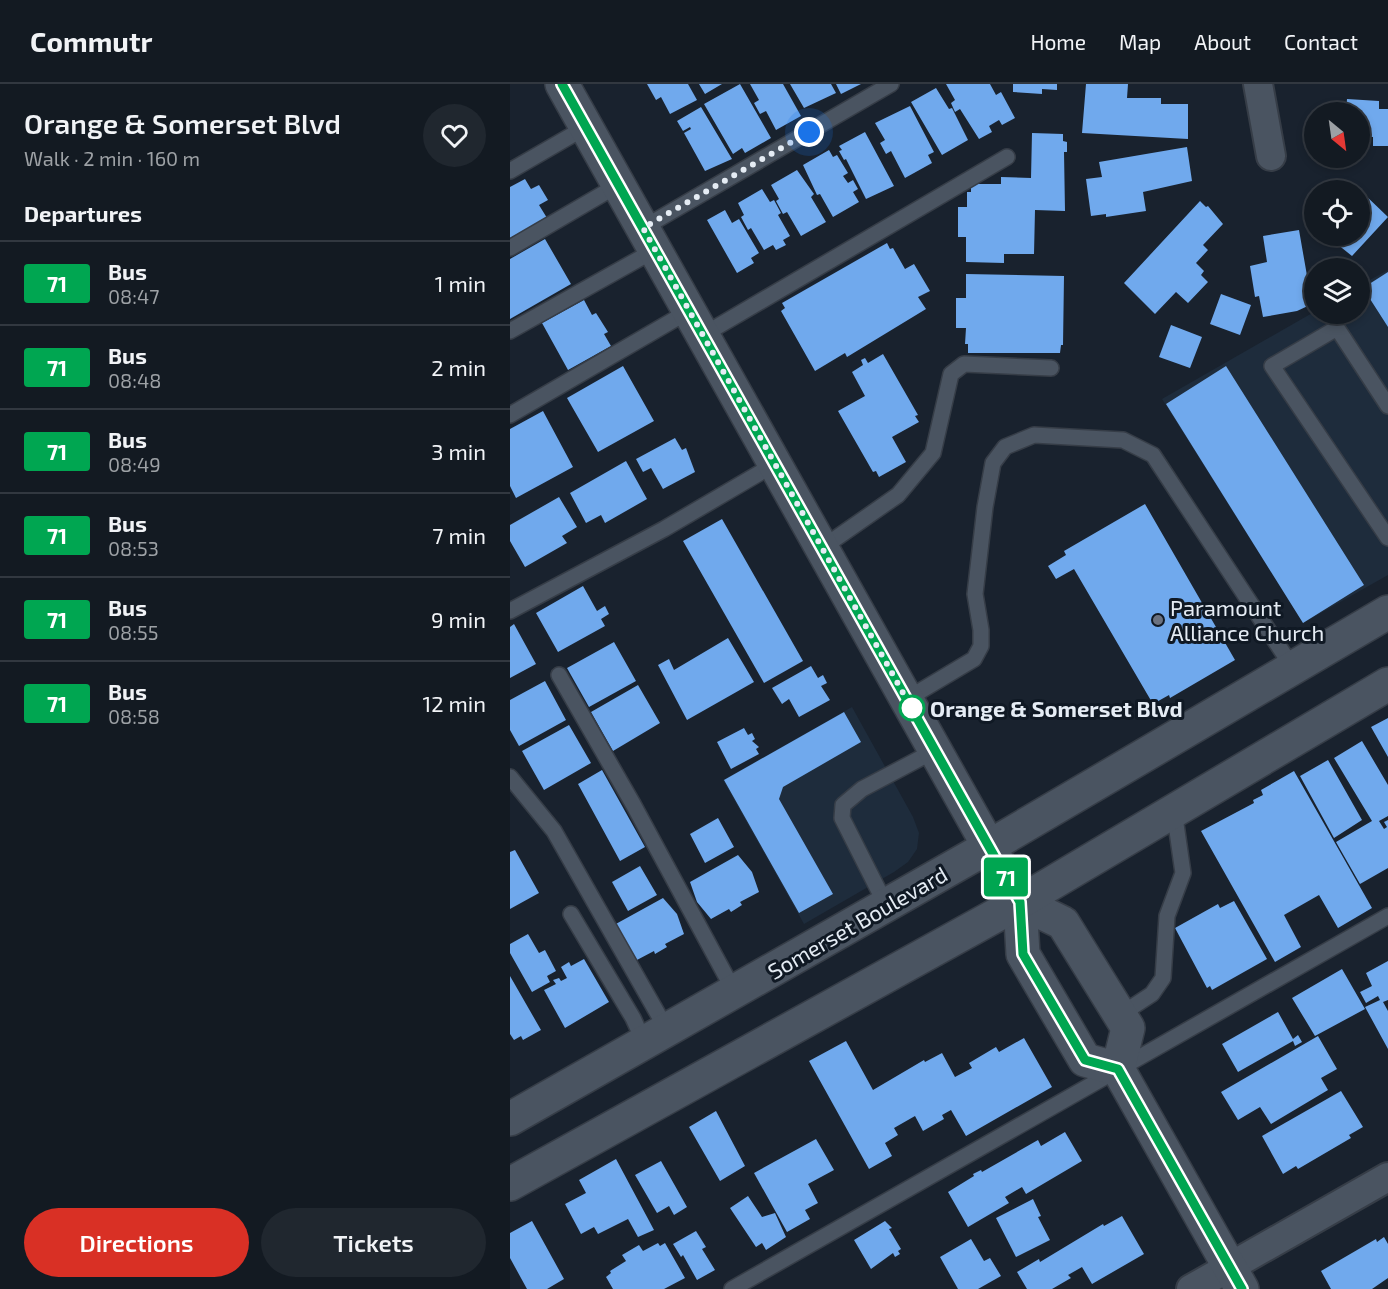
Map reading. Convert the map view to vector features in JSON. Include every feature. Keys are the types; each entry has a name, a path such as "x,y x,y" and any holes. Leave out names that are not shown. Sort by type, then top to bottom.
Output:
{"main road":[{"path":"562,84 1020,902 1023,954 1028,963 1085,1060 1118,1069"},
{"name":"Somerset Boulevard","path":"510,1119 990,846 1388,612"},
{"path":"510,1184 1020,902 1388,684"},
{"path":"1020,902 1063,923 1128,1028 1118,1069 1236,1278"}],"street":[{"path":"1258,84 1271,156"},
{"path":"1191,1289 1236,1278 1388,1177"}],"lane":[{"path":"510,331 891,84"},
{"path":"510,171 586,127"},
{"path":"510,415 696,323 1008,157"},
{"path":"510,248 618,184"},
{"path":"1388,406 1337,328 1272,366 1388,538"},
{"path":"822,548 898,495 933,453 951,374 964,364 1052,368"},
{"path":"907,699 974,659 981,646 981,630 975,594 985,507 993,462 1005,447 1034,435 1123,440 1153,455 1293,668"},
{"path":"510,611 664,529 775,464"},
{"path":"559,675 633,804 734,991"},
{"path":"886,905 842,818 843,805 862,789 936,750"},
{"path":"510,777 554,831 656,1036"},
{"path":"1120,1015 1152,994 1162,978 1167,916 1183,873 1174,810"},
{"path":"571,914 656,1036"},
{"path":"732,1289 1388,916"}],"shaded area":[{"path":"1388,270 1388,575 1303,623 1162,399 1304,318 1304,324 1370,324 1370,280"},
{"path":"852,707 913,817 919,833 917,849 908,862 894,872 804,924 723,780"}],"building":[{"path":"647,84 688,84 697,100 670,114 661,97 656,100"},
{"path":"699,84 722,84 705,94"},
{"path":"740,84 771,138 745,153 742,148 733,154 704,104"},
{"path":"750,84 783,84 801,116 776,130 766,111 760,114 754,103 759,100"},
{"path":"790,84 831,84 836,93 804,108"},
{"path":"836,84 861,84 841,94"},
{"path":"946,84 990,84 996,95 1001,92 1015,118 1002,125 999,120 989,126 992,132 979,139 960,109 955,112 951,103 955,100"},
{"path":"1013,84 1057,84 1057,90 1042,89 1042,94 1013,92"},
{"path":"1086,84 1128,84 1127,98 1161,98 1161,104 1188,104 1188,139 1082,133"},
{"path":"936,88 949,109 952,108 968,140 942,155 911,102"},
{"path":"1347,99 1379,101 1379,109 1388,109 1388,146 1373,146 1373,137 1370,137 1370,102 1347,102"},
{"path":"910,106 934,152 928,155 932,163 905,178 891,151 886,154 880,143 885,140 875,123"},
{"path":"701,107 732,159 705,171 684,133 691,129 690,127 683,131 677,121"},
{"path":"865,132 894,186 866,199 846,159 844,160 839,151 842,150 839,146"},
{"path":"1032,133 1063,134 1063,141 1067,142 1067,152 1064,152 1065,211 1035,210 1034,254 1004,254 1004,263 966,262 966,237 958,237 958,207 967,207 967,192 971,192 971,184 1001,184 1001,177 1031,178"},
{"path":"1187,147 1192,181 1143,192 1146,211 1106,217 1106,214 1091,216 1086,179 1102,177 1099,162"},
{"path":"829,150 833,157 837,155 848,173 843,176 848,183 853,180 858,189 853,192 859,202 833,217 820,194 817,195 803,165"},
{"path":"797,170 814,194 811,197 826,222 801,236 787,212 783,214 776,201 779,199 771,185"},
{"path":"525,179 531,189 539,185 548,200 539,205 547,218 510,238 510,187"},
{"path":"762,189 770,202 774,200 781,213 778,215 790,236 783,240 786,245 776,250 773,245 764,250 751,228 748,230 741,217 744,215 738,203"},
{"path":"1370,200 1388,217 1370,236"},
{"path":"1200,201 1206,207 1208,206 1223,224 1203,245 1208,250 1196,263 1204,271 1201,275 1208,282 1188,303 1176,292 1155,314 1124,283"},
{"path":"725,210 732,223 739,219 759,253 751,258 754,263 737,273 707,220"},
{"path":"1299,230 1304,258 1304,308 1263,317 1259,296 1255,297 1250,266 1267,262 1263,236"},
{"path":"545,239 571,284 510,319 510,259"},
{"path":"887,243 890,249 893,248 905,269 914,264 930,291 918,297 926,309 847,357 845,353 815,371 781,311 785,308 782,303"},
{"path":"1340,246 1361,246 1352,256"},
{"path":"1388,272 1388,327 1370,299 1370,284"},
{"path":"966,274 1064,276 1063,345 1061,345 1060,353 968,353 968,344 965,344 966,328 956,328 956,298 966,298"},
{"path":"1221,294 1251,305 1240,335 1210,324"},
{"path":"584,300 592,315 596,313 608,332 604,334 611,346 568,370 542,323"},
{"path":"1171,325 1202,337 1190,368 1159,357"},
{"path":"883,354 918,415 915,416 919,422 892,437 906,462 879,477 876,471 873,472 838,411 865,396 852,372 863,365 861,360 865,358 868,363"},
{"path":"623,366 654,421 598,452 567,398"},
{"path":"1226,366 1364,585 1303,623 1166,404"},
{"path":"543,411 573,467 516,498 510,486 510,429"},
{"path":"675,438 682,450 686,448 695,472 663,489 651,468 643,472 636,459"},
{"path":"626,461 647,499 605,523 601,515 586,523 570,493"},
{"path":"559,497 577,527 562,536 567,543 525,567 510,541 510,525"},
{"name":"Paramount Alliance Church","path":"1145,504 1235,660 1170,698 1169,695 1153,704 1074,569 1056,579 1048,566 1066,555 1064,551"},
{"path":"722,519 803,661 764,683 683,541"},
{"path":"583,586 597,611 605,606 609,614 601,619 605,626 558,652 536,613"},
{"path":"514,624 536,664 510,678 510,627"},
{"path":"728,638 754,682 687,720 658,665 669,659 674,670"},
{"path":"614,642 636,681 589,707 567,668"},
{"path":"811,666 818,678 823,675 827,683 821,686 830,700 799,717 789,699 782,704 772,688"},
{"path":"545,681 566,720 519,746 510,730 510,700"},
{"path":"638,685 660,723 613,751 591,712"},
{"path":"844,712 861,742 783,787 779,799 833,894 799,913 724,780"},
{"path":"1388,718 1388,757 1371,727"},
{"path":"569,725 591,763 544,790 522,751"},
{"path":"744,728 748,735 752,733 755,739 752,741 759,747 756,749 759,754 731,769 717,742"},
{"path":"1362,741 1388,785 1388,816 1379,821 1384,829 1387,827 1384,822 1388,820 1388,868 1360,884 1336,842 1372,821 1334,758"},
{"path":"1328,760 1362,820 1334,838 1300,776"},
{"path":"602,770 645,847 620,861 578,784"},
{"path":"1294,771 1372,908 1338,928 1319,895 1284,915 1301,947 1275,962 1201,831 1254,803 1253,800 1263,795 1261,790"},
{"path":"718,818 734,847 705,863 690,834"},
{"path":"515,850 539,893 510,909 510,852"},
{"path":"738,855 752,872 759,892 740,902 742,905 731,912 729,909 711,919 697,902 690,882"},
{"path":"640,866 657,895 628,911 612,882"},
{"path":"663,898 677,914 684,934 665,944 667,947 655,954 654,951 635,961 614,925"},
{"path":"1234,901 1267,959 1212,990 1210,986 1207,988 1175,928 1218,904 1220,908"},
{"path":"528,934 539,953 545,950 556,971 547,976 550,982 532,992 510,953 510,944"},
{"path":"584,959 609,1002 565,1028 544,990 556,984 553,980 559,978 561,981 567,978 561,967 569,962 571,966"},
{"path":"1388,961 1388,1000 1383,1002 1388,1011 1388,1049 1365,1007 1380,1000 1378,996 1366,1003 1360,992 1372,986 1366,973"},
{"path":"1342,969 1365,1009 1315,1036 1292,998"},
{"path":"510,976 541,1030 523,1040 521,1036 514,1040 510,1034"},
{"path":"1278,1012 1293,1039 1298,1035 1302,1042 1295,1046 1293,1041 1238,1072 1222,1044"},
{"path":"1318,1036 1337,1069 1321,1078 1328,1090 1271,1124 1260,1107 1238,1120 1221,1092"},
{"path":"1024,1038 1052,1087 966,1136 951,1110 942,1115 944,1119 923,1131 915,1116 894,1128 898,1135 885,1143 892,1156 869,1169 809,1061 846,1041 873,1090 924,1060 925,1062 942,1053 955,1077 972,1068 969,1063 996,1047 999,1052"},
{"path":"1341,1091 1363,1127 1349,1135 1351,1138 1298,1169 1296,1166 1283,1174 1262,1136"},
{"path":"716,1111 745,1166 720,1181 689,1127"},
{"path":"1065,1132 1082,1161 1026,1194 1022,1187 1005,1197 1009,1203 968,1227 948,1192 974,1176 973,1174 981,1170 982,1172 1038,1140 1041,1146"},
{"path":"816,1139 834,1170 808,1184 818,1203 805,1210 810,1219 787,1232 754,1173"},
{"path":"616,1159 654,1230 638,1237 628,1219 598,1234 594,1227 581,1234 565,1204 586,1193 579,1180"},
{"path":"661,1161 687,1207 674,1215 669,1206 657,1213 635,1175"},
{"path":"748,1196 762,1217 775,1213 786,1237 766,1250 762,1243 756,1247 730,1208"},
{"path":"1033,1199 1041,1216 1038,1217 1050,1240 1016,1257 996,1218"},
{"path":"1122,1216 1144,1254 1092,1284 1082,1267 1068,1275 1071,1278 1052,1289 1027,1289 1017,1272 1039,1259 1040,1262 1103,1224 1104,1226"},
{"path":"532,1221 564,1279 547,1289 527,1289 510,1258 510,1233"},
{"path":"885,1221 892,1228 889,1229 901,1249 898,1251 900,1254 895,1257 893,1253 871,1269 854,1240"},
{"path":"696,1231 706,1247 702,1249 715,1270 697,1280 683,1255 681,1257 673,1244"},
{"path":"1384,1237 1388,1244 1388,1278 1372,1289 1331,1289 1321,1271 1376,1239 1377,1242"},
{"path":"971,1239 984,1261 990,1258 1001,1276 978,1289 958,1289 940,1257"},
{"path":"658,1243 660,1246 665,1243 685,1278 664,1289 613,1289 606,1277 611,1273 610,1271 626,1261 622,1255 639,1245 643,1251"}],"bus line":[{"name":"71","path":"562,84 1020,902 1023,954 1085,1060 1118,1069 1242,1289"}],"place":[{"name":"Paramount Alliance Church","path":"1158,620"},
{"name":"Orange & Somerset Blvd","path":"912,708"}],"route":[{"path":"809,132 643,228 916,716 912,708"}]}
